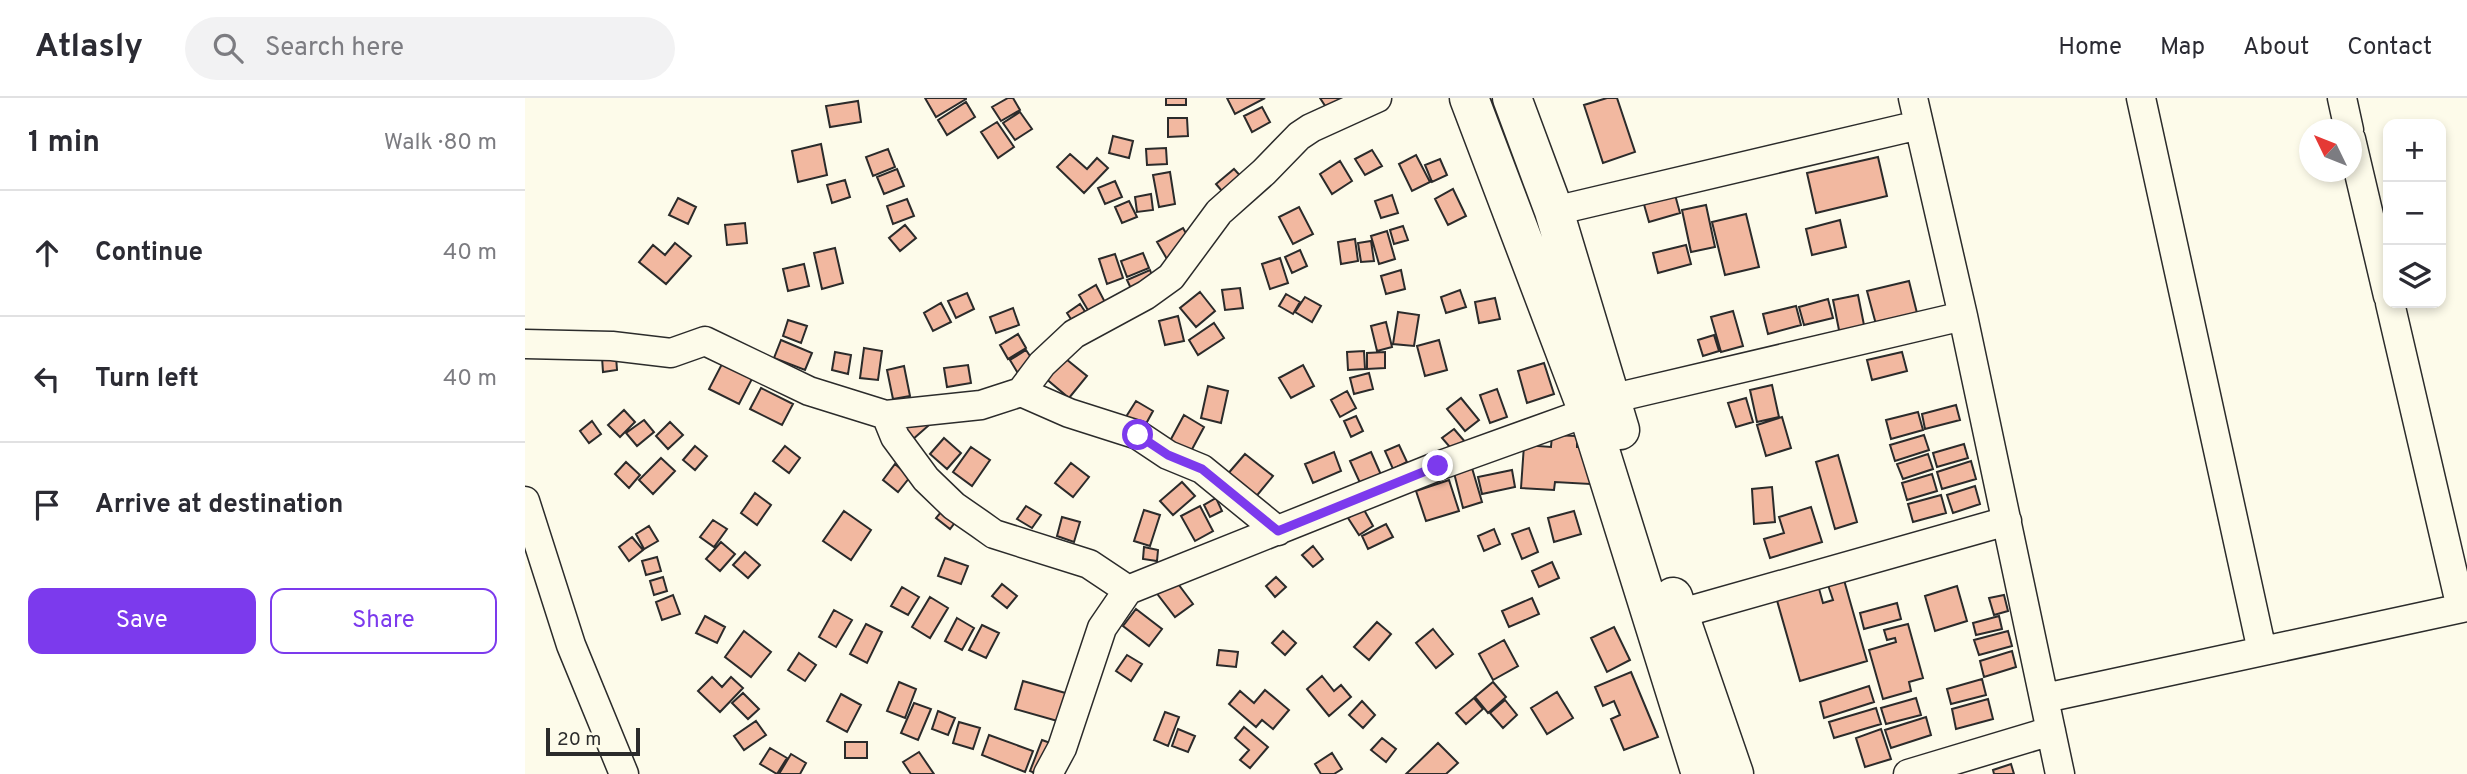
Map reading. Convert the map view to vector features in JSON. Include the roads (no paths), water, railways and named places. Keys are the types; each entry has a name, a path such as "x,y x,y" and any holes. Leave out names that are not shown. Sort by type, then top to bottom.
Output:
{"highway":[{"path":"1469,98 1599,405 1678,614 1734,774"},
{"path":"1512,98 1554,211 1599,405 1701,774"}],"street":[{"path":"525,344 612,346 671,353 705,341 809,391 886,415 981,405 1021,392 1042,364 1074,334 1146,295 1171,277 1219,212 1299,136 1377,98"},
{"path":"2141,98 2262,652"},
{"path":"2342,98 2347,119"},
{"path":"1554,211 1916,112 1963,316 2060,774"},
{"path":"2361,182 2383,275"},
{"path":"2045,698 2464,608 2391,308"},
{"path":"1048,774 1062,748 1102,628 1128,590 1599,405 1963,316"},
{"path":"1021,392 1069,413 1138,435 1168,455 1202,469 1278,531"},
{"path":"886,415 895,437 926,479 963,512 994,534 1089,564 1128,590"},
{"path":"525,501 571,645 624,774"},
{"path":"1678,614 2007,521"},
{"path":"1907,774 2051,732"}]}
